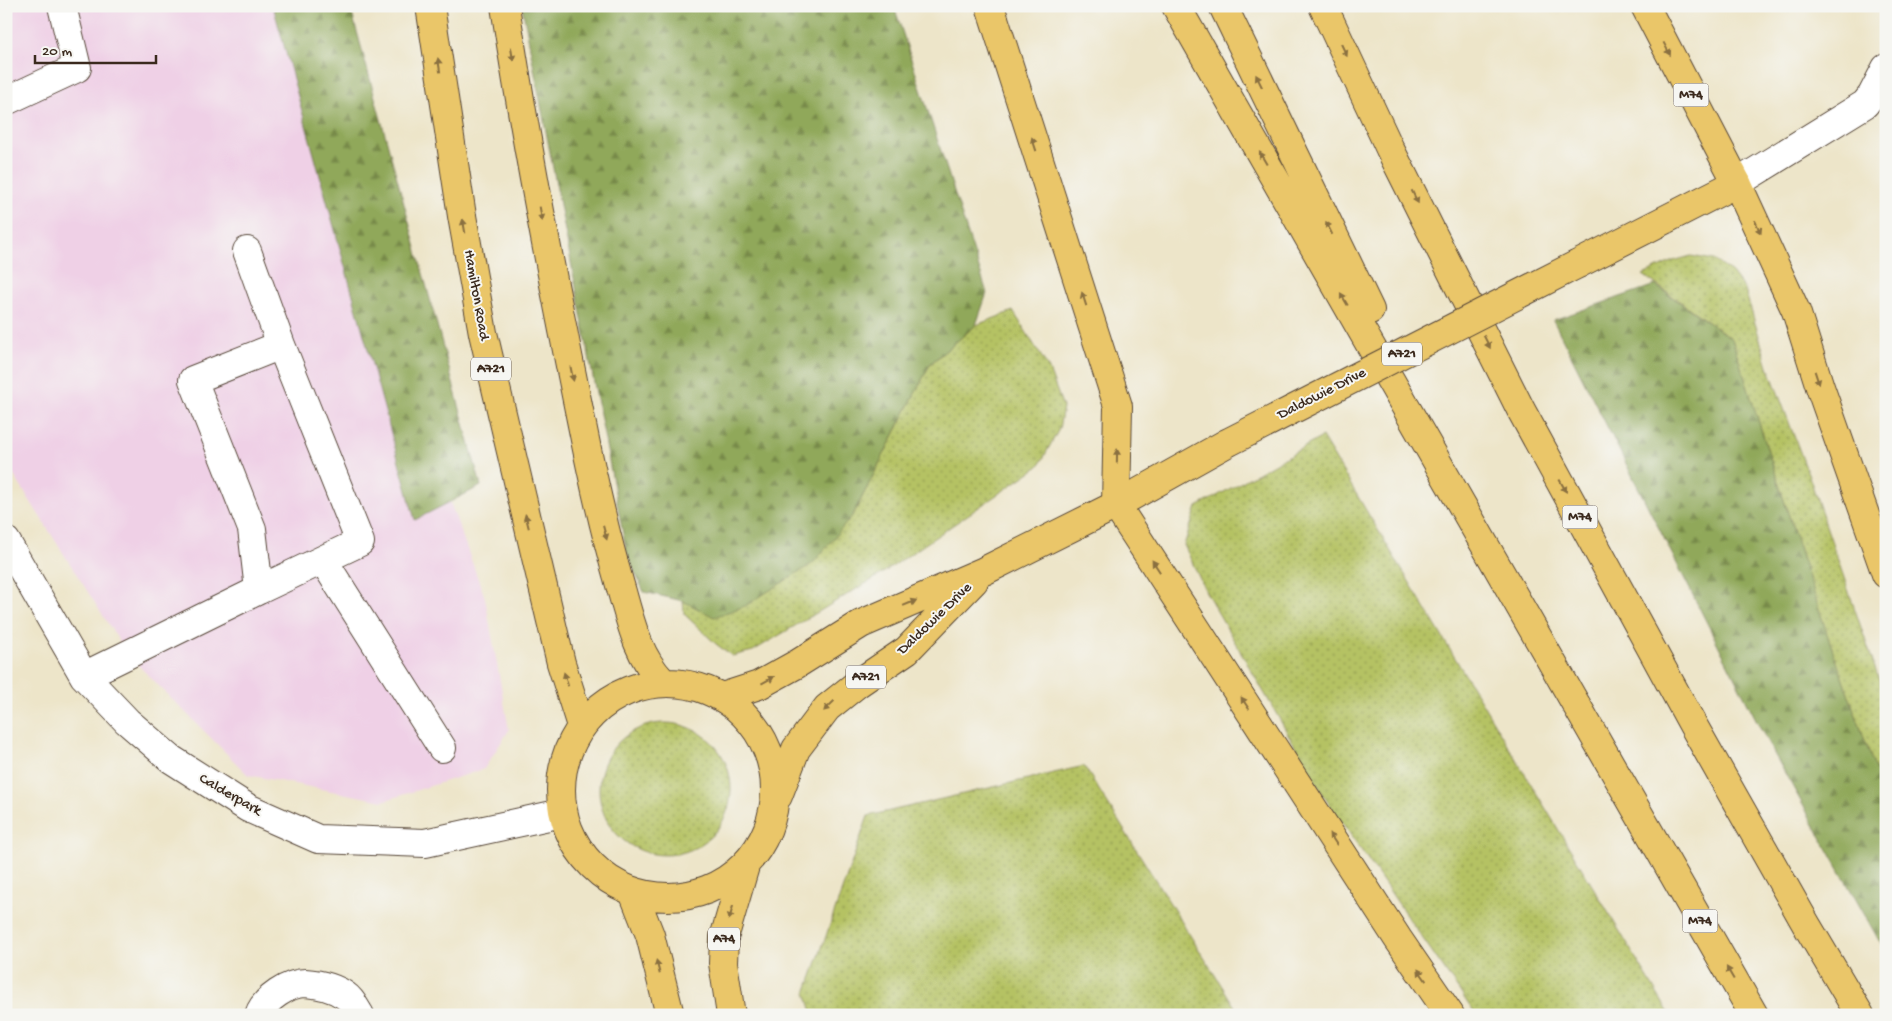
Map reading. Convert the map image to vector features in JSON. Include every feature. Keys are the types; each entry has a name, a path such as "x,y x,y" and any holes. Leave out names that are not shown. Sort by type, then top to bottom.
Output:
{"main road":[{"name":"Hamilton Road","path":"430,6 482,333 561,662 581,726"},
{"path":"505,6 515,74 553,283 604,529 637,643 654,672 662,681"},
{"path":"990,6 1118,406 1116,505 1392,930 1450,1015"},
{"path":"1176,6 1646,828"},
{"name":"M74","path":"1223,6 1351,274 1484,530 1646,828 1754,1015"},
{"name":"M74","path":"1323,6 1390,149 1521,410 1693,725 1860,1015"},
{"name":"M74","path":"1645,6 1737,183 1796,311 1820,387 1886,574"},
{"name":"Daldowie Drive","path":"1116,505 1227,443 1737,183"},
{"name":"A721","path":"722,697 758,685 798,664 861,624 984,571 1116,505"},
{"name":"Daldowie Drive","path":"775,803 796,748 826,708 856,684 907,650 984,571"},
{"name":"A721","path":"662,681 698,686 722,697 744,714 762,737 772,765 776,784 775,803 769,826 759,848 745,866 720,884 689,896 656,898 615,885 599,874 579,851 562,813 560,791 564,757 581,726 605,701 638,686 662,681"},
{"name":"A74","path":"731,1015 723,963 724,938 745,866"},
{"path":"634,892 650,935 670,1015"}],"street":[{"path":"6,101 77,68 62,6"},
{"path":"1737,183 1865,104 1886,69"},
{"path":"84,676 360,542 281,346 247,251"},
{"path":"259,590 252,529 193,380 281,346"},
{"name":"Calderpark","path":"6,540 84,676 127,721 171,759 248,808 318,839 425,843 562,813"},
{"path":"323,560 442,748"},
{"path":"259,1015 261,1009 276,993 303,983 328,986 348,997 360,1015"}],"shaded area":[{"path":"6,6 273,6 415,520 450,502 485,598 509,730 484,769 383,801 248,775 128,655 6,463"}],"green space":[{"path":"273,6 350,6 481,486 415,520"},
{"path":"522,6 894,6 987,293 976,325 930,364 853,515 813,563 745,606 714,617 683,601 644,592 627,555"},
{"path":"1691,256 1714,260 1732,273 1745,290 1768,366 1809,476 1886,700 1886,800 1827,634 1732,339 1643,275 1673,261"},
{"path":"1655,285 1732,339 1827,634 1886,800 1886,953 1767,741 1553,320"},
{"path":"1013,311 1048,367 1063,407 1059,429 1039,466 880,575 753,651 732,656 716,644 684,614 683,601 724,612 853,515 930,364 976,325"},
{"path":"1322,437 1670,1015 1476,1015 1325,798 1206,592 1184,545 1197,507"},
{"path":"665,723 678,724 690,728 712,742 726,764 730,776 730,802 726,814 712,836 690,850 678,854 665,855 652,854 640,850 618,836 604,814 600,802 599,789 600,776 604,764 618,742 640,728 652,724"},
{"path":"1084,766 1240,1015 813,1015 806,993 868,816"}]}
